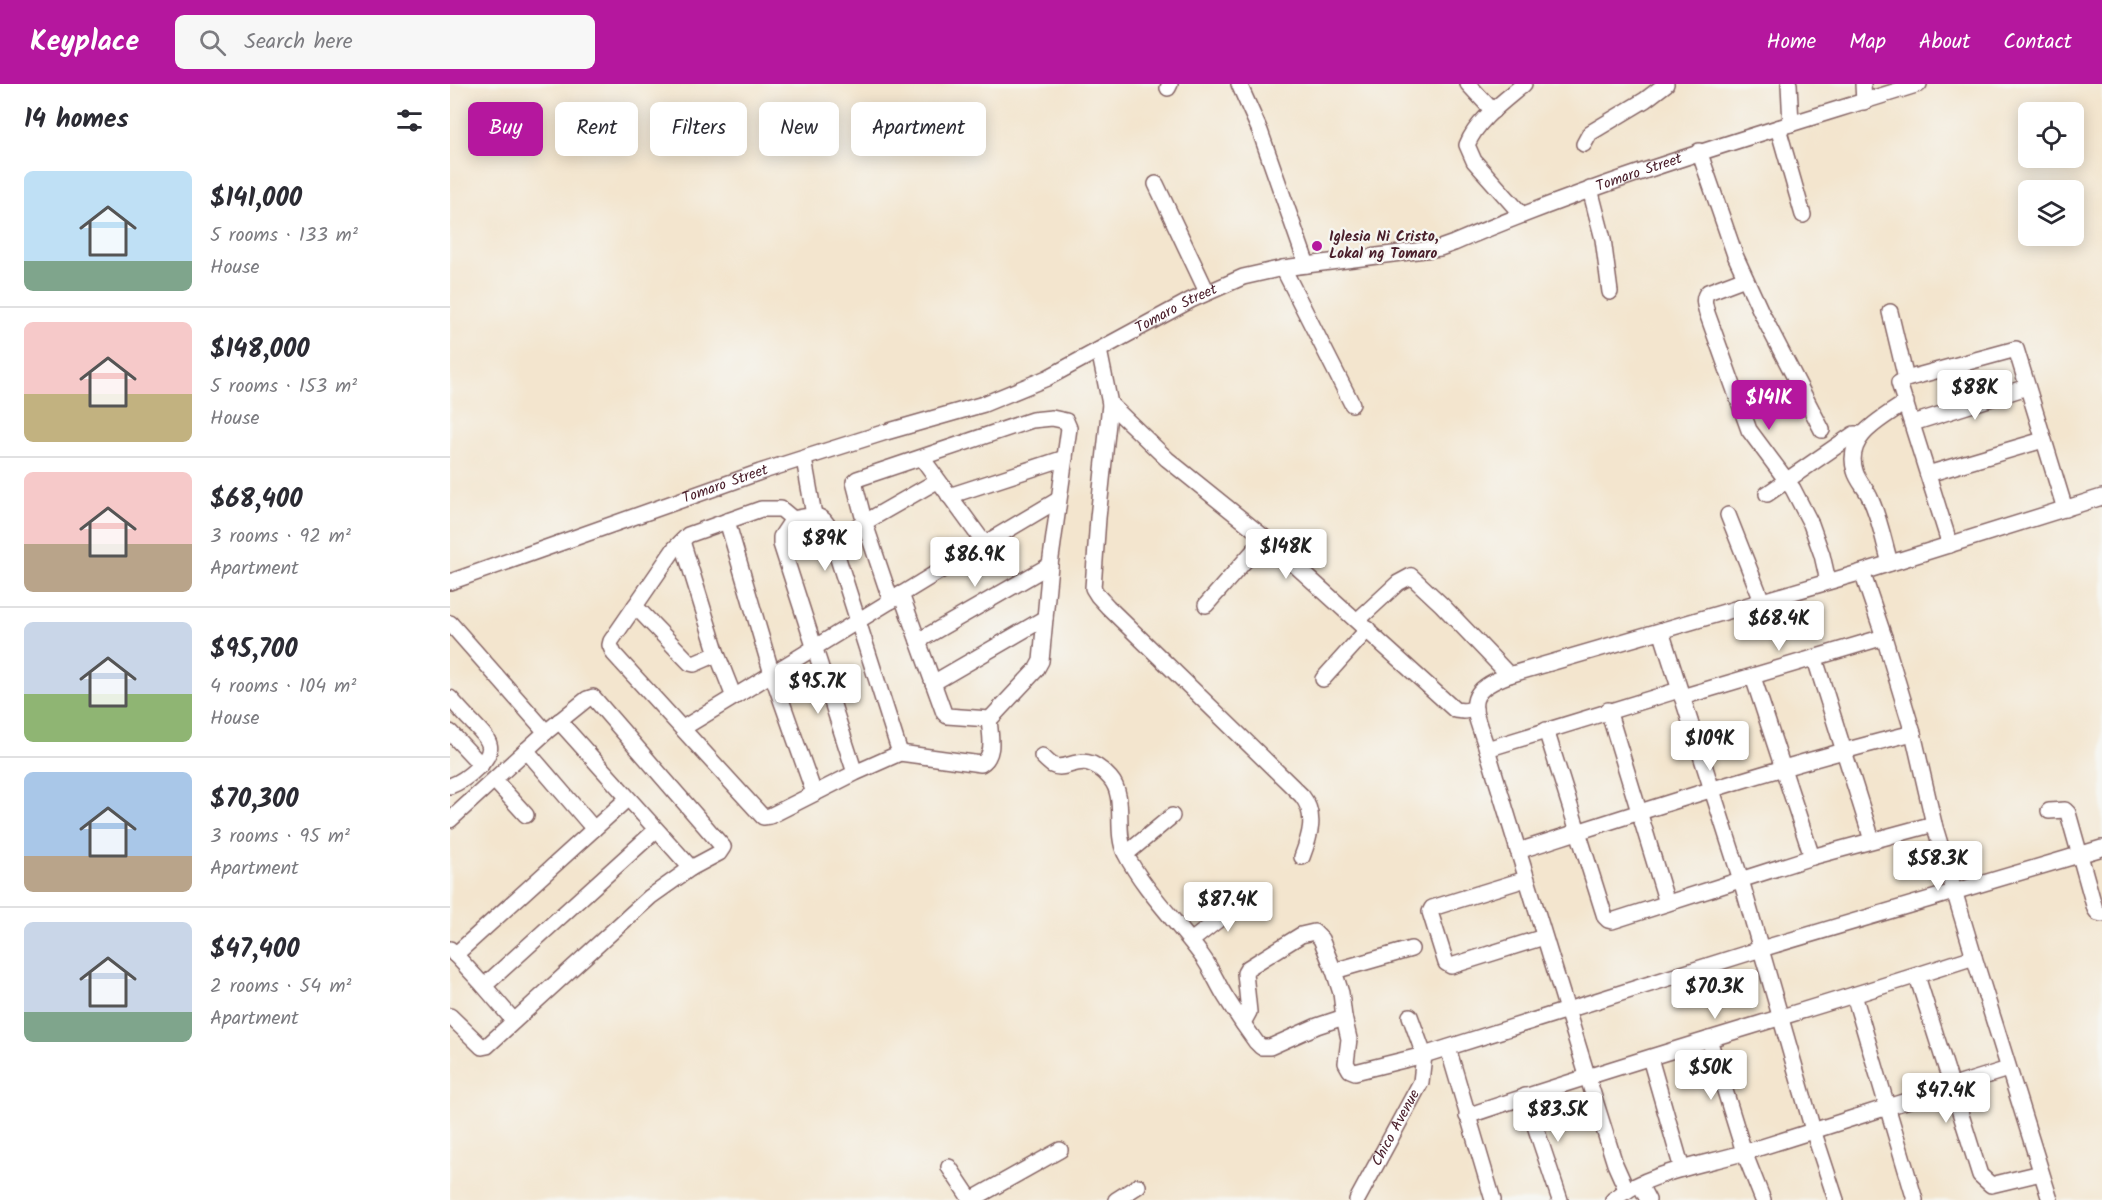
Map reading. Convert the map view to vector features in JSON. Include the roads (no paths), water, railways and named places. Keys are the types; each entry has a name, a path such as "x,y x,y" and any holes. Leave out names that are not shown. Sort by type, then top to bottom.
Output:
{"street":[{"path":"1239,84 1260,131 1306,265"},
{"path":"1468,84 1493,111"},
{"path":"1522,215 1474,161 1467,145 1471,135 1493,111 1524,84"},
{"path":"1789,84 1784,126 1803,214"},
{"path":"1863,84 1864,102"},
{"name":"Tomaro Street","path":"450,582 737,480 886,432 984,404 1047,378 1207,292 1243,277 1283,268 1440,248 1590,189 1700,152 1919,84"},
{"path":"1584,144 1590,133 1645,100 1664,85"},
{"path":"1700,152 1734,255 1822,430"},
{"path":"1156,184 1207,292"},
{"path":"1590,189 1604,238 1610,292"},
{"path":"1283,268 1352,404"},
{"path":"1745,278 1714,288 1705,296 1704,301 1749,430 1786,481 1811,524 1828,581"},
{"path":"1890,312 1906,379"},
{"path":"1950,545 1899,383 1906,379 2016,349 2065,509"},
{"path":"1099,350 1110,404 1093,588 1108,607 1308,803 1311,815 1308,841 1302,857"},
{"path":"1913,423 2027,387"},
{"path":"1890,563 1873,505 1854,470 1852,452 1861,434 1906,402"},
{"path":"1110,404 1167,459 1265,538 1455,710 1475,709"},
{"path":"793,519 781,509 761,509 696,531 682,541 611,641 612,650 763,817 770,816 855,772 900,753 981,765 987,761 991,755 988,719 1036,670 1041,661 1050,565 1069,428 1066,422 1052,418 1032,420 857,479 854,482 865,524 896,597 918,640 941,708 947,716 988,719"},
{"path":"1767,494 1854,434 1861,434"},
{"path":"1928,474 2043,440"},
{"path":"922,458 984,543"},
{"path":"949,496 1065,458"},
{"path":"804,459 814,515"},
{"path":"832,541 937,481"},
{"path":"1648,1200 1633,1188 1615,1164 1475,709 1473,702 1477,694 1491,683 1509,675 1862,572 2102,497"},
{"path":"683,728 1058,500"},
{"path":"855,772 781,543 781,537 793,519 814,515 823,518 900,753"},
{"path":"1728,516 1762,601"},
{"path":"727,521 772,674 814,793"},
{"path":"1206,606 1265,538"},
{"path":"682,541 717,654 734,697"},
{"path":"918,640 1050,565"},
{"path":"1862,572 1913,733 1934,824 2050,1200"},
{"path":"1323,679 1398,583 1411,576 1509,675"},
{"path":"635,606 690,663 694,664 717,654"},
{"path":"933,683 1045,618"},
{"path":"450,623 546,732"},
{"path":"1661,631 1741,880 1813,1130 1836,1200"},
{"path":"1487,749 1608,710 1753,677 1884,637"},
{"path":"1815,659 1872,840"},
{"path":"1753,677 1812,857"},
{"path":"450,820 558,721 593,697 722,844 723,850 691,868 650,897 487,1046 482,1047 450,1016"},
{"path":"450,698 489,740 489,756 465,779 453,779"},
{"path":"1608,710 1667,903"},
{"path":"558,721 691,868"},
{"path":"1546,730 1605,917 1612,921 1812,857 1934,824"},
{"path":"450,732 480,765"},
{"path":"1518,851 1712,788 1844,750 1913,733"},
{"path":"526,750 594,829"},
{"path":"1042,756 1052,765 1059,767 1085,761 1092,763 1111,778 1119,803 1120,840 1126,854 1165,911 1204,958 1243,1023 1261,1047 1270,1047 1317,1026 1344,1017"},
{"path":"494,780 526,815"},
{"path":"514,1021 453,952 627,799"},
{"path":"2049,811 2065,810 2068,813 2096,909 2098,914 2102,914"},
{"path":"1126,854 1172,816"},
{"path":"484,986 656,831"},
{"path":"1243,1023 1249,1012 1245,973 1248,968 1301,935 1314,932 1321,939 1341,993 1349,1039 1346,1064 1350,1070 1356,1072 1448,1048 1761,949 2102,848"},
{"path":"1526,879 1432,908 1430,912 1435,932 1446,963 1451,966 1544,937"},
{"path":"1191,941 1245,899"},
{"path":"1334,970 1411,949"},
{"path":"1467,1116 1587,1075 1650,1058 1974,957"},
{"path":"1917,976 1980,1174 1991,1185 2041,1173"},
{"path":"1854,994 1915,1200"},
{"name":"Chico Avenue","path":"1357,1200 1421,1083 1424,1055 1410,1017"},
{"path":"1709,1039 1744,1152 1763,1200"},
{"path":"1448,1048 1493,1200"},
{"path":"1650,1058 1682,1169"},
{"path":"1613,1200 1633,1188 1682,1169 1744,1152 2008,1069"},
{"path":"1525,1096 1560,1200"},
{"path":"950,1167 971,1200 1060,1150"},
{"path":"1116,1200 1138,1186"}],"place":[{"name":"Iglesia Ni Cristo, Lokal ng Tomaro","path":"1317,246"}]}
